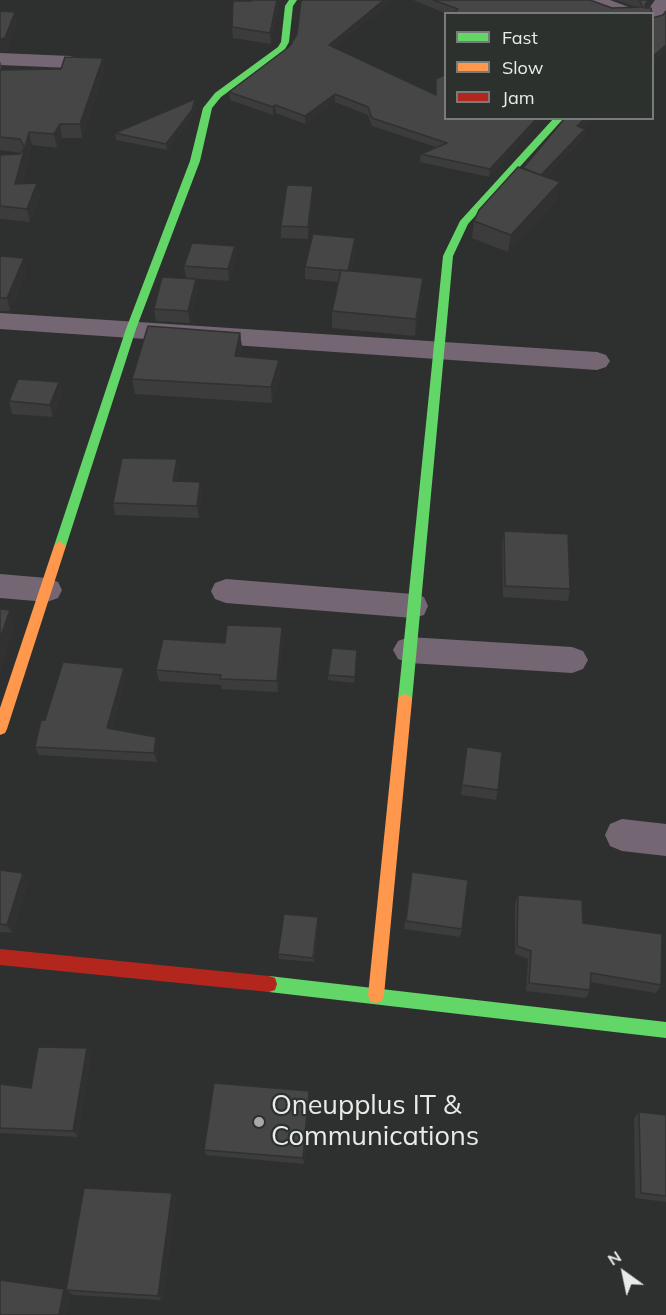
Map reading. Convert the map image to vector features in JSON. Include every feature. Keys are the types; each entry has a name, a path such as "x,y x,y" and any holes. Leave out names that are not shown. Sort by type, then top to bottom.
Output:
{"street":[{"path":"0,729 131,329 195,161 208,108 218,95 281,49 285,42 289,6 293,0"},
{"path":"592,0 625,12"},
{"path":"654,15 665,0"},
{"path":"0,59 70,62"},
{"path":"376,995 437,350 448,256 454,238 464,223 558,120"},
{"path":"0,321 597,361"},
{"path":"0,586 47,590"},
{"path":"226,591 413,606"},
{"path":"409,650 572,660"},
{"path":"622,835 666,840"},
{"path":"0,957 376,995 666,1030"}],"building":[{"path":"277,0 270,33 232,27 233,1"},
{"path":"384,0 329,45 436,95 436,79 444,75 444,120 535,120 490,169 421,154 447,143 372,118 368,107 335,94 305,116 229,92 290,46 297,34 301,1"},
{"path":"433,0 590,0 612,8 643,7 639,0 648,0 645,8 651,8 652,12 455,12 458,9"},
{"path":"0,11 15,12 5,38 0,39"},
{"path":"666,11 666,45 654,55 654,17 663,15"},
{"path":"65,57 103,58 80,124 60,124 54,134 29,132 25,148 20,139 0,137 0,70 61,69"},
{"path":"195,99 192,110 166,144 115,133"},
{"path":"563,120 583,120 577,126 585,129 541,175 523,168"},
{"path":"25,149 15,184 37,183 27,209 0,206 0,155 20,154"},
{"path":"518,167 560,182 511,235 474,221 479,210"},
{"path":"287,185 313,186 308,227 281,226"},
{"path":"313,234 355,238 348,271 305,267"},
{"path":"192,243 235,246 228,269 184,266"},
{"path":"0,256 24,258 7,298 0,298"},
{"path":"341,270 423,278 416,319 332,311"},
{"path":"162,277 196,279 188,311 154,309"},
{"path":"148,326 240,333 235,356 279,360 271,387 132,379"},
{"path":"18,379 59,382 50,405 9,401"},
{"path":"122,458 177,459 173,481 200,482 197,506 113,503"},
{"path":"504,531 568,534 570,589 505,586"},
{"path":"0,609 10,610 0,639"},
{"path":"227,625 282,627 277,681 220,679 221,675 156,670 163,639 225,643"},
{"path":"332,648 357,650 355,677 328,675"},
{"path":"63,662 124,668 107,728 156,737 154,753 35,747 41,720 45,720"},
{"path":"467,747 502,752 498,790 462,785"},
{"path":"0,870 23,873 7,925 0,924"},
{"path":"412,872 468,880 462,929 406,921"},
{"path":"518,895 582,900 583,923 662,934 661,985 591,973 590,990 529,983 531,951 517,946"},
{"path":"284,914 318,917 313,958 278,954"},
{"path":"38,1047 87,1048 73,1131 0,1128 0,1084 31,1088"},
{"path":"214,1083 309,1091 303,1158 204,1150"},
{"path":"639,1112 666,1115 666,1196 641,1193"},
{"path":"84,1188 172,1193 158,1296 66,1290"},
{"path":"0,1280 64,1289 59,1315 0,1315"}],"traffic: fast":[{"path":"60,546 131,329 195,161 208,108 218,95 281,49 285,42 289,6 293,0"},
{"path":"405,700 448,256 464,223 558,120"},
{"path":"269,984 666,1030"}],"traffic: slow":[{"path":"0,729 60,546"},
{"path":"376,995 405,700"}],"traffic: jam":[{"path":"0,957 269,984"}],"place":[{"name":"Oneupplus IT & Communications","path":"259,1122"}]}
